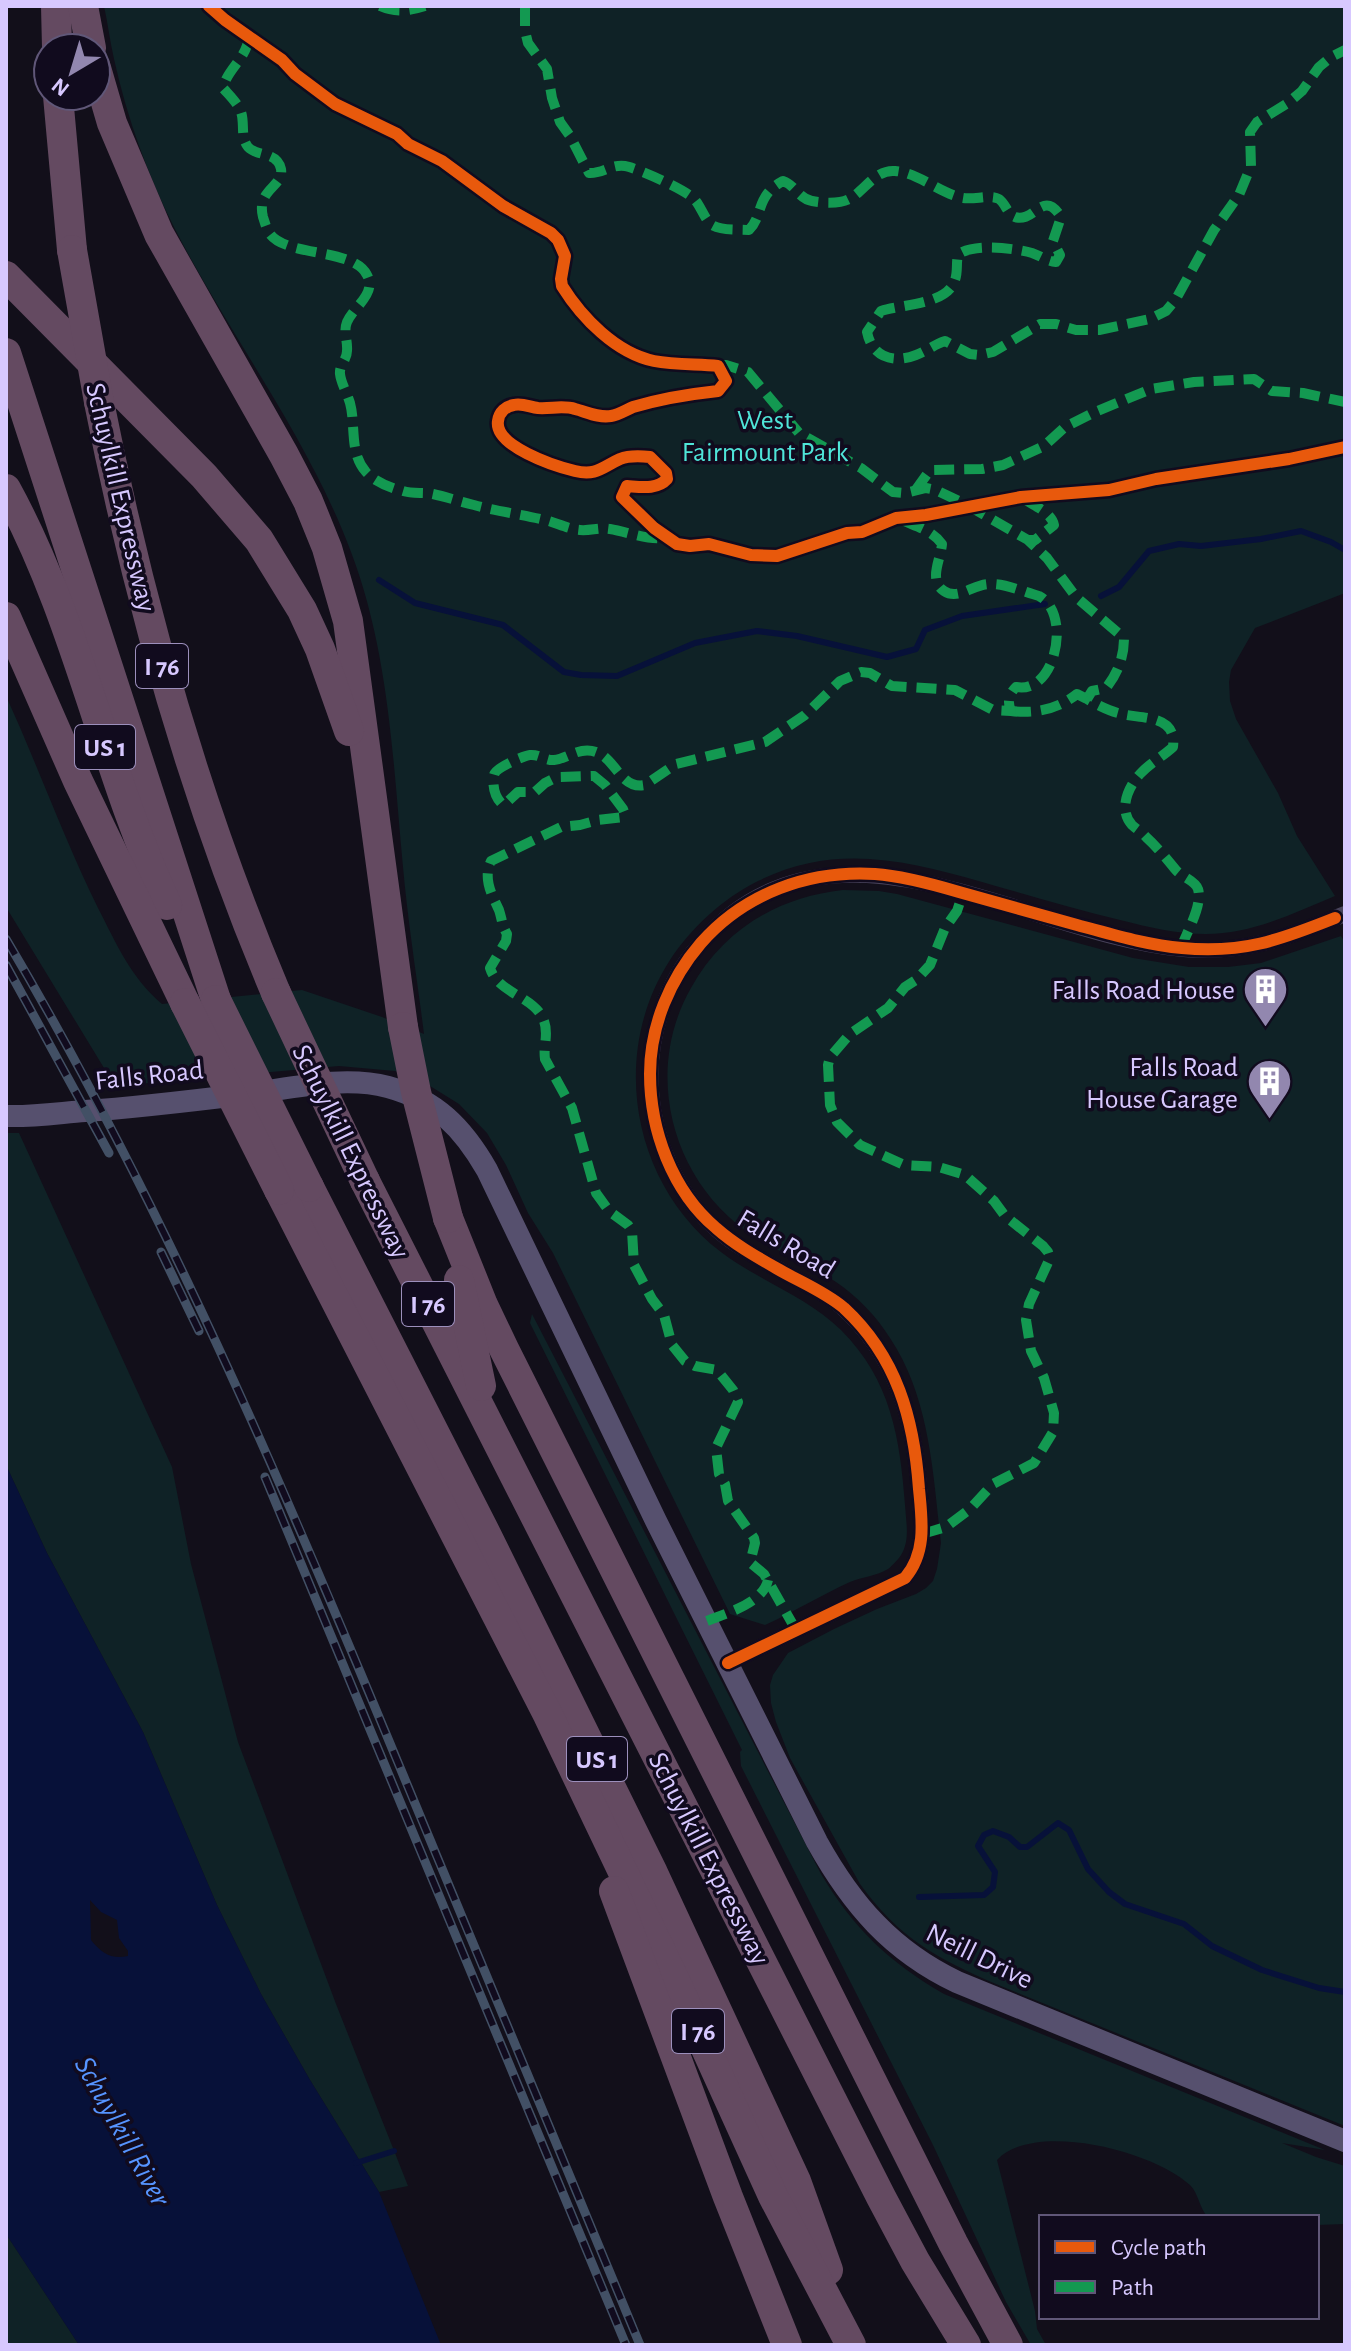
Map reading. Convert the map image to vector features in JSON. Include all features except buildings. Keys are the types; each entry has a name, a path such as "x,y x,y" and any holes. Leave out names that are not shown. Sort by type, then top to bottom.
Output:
{"highway":[{"path":"56,6 57,32"},
{"path":"83,6 88,32"},
{"name":"Schuylkill Expressway","path":"59,112 72,250 119,503 171,697 247,923 276,993 365,1181 915,2261 966,2345"},
{"path":"109,112 159,234 284,455 308,501 327,548 348,621 403,1027 448,1218 490,1427"},
{"path":"6,276 204,476 259,540 289,586 320,649 369,789"},
{"path":"6,353 216,1000"},
{"name":"US 1","path":"6,489 54,593 138,838 174,919 216,1000 294,1188 486,1534 695,1962 796,2181 852,2345"},
{"name":"I 76","path":"6,617 78,781 185,1003 294,1188 678,1987 773,2196 852,2345"},
{"path":"448,1218 504,1349 946,2228 1008,2345"},
{"path":"548,1715 728,2197 787,2345"},
{"path":"915,2261 948,2345"}],"main road":[{"name":"Falls Road","path":"6,1116 154,1105 345,1083 386,1087 408,1094 444,1115 467,1137 487,1170 643,1495 728,1663"},
{"name":"Neill Drive","path":"728,1663 828,1862 866,1915 897,1946 935,1972 981,1993 1345,2141"}],"street":[{"name":"Falls Road","path":"728,1663 905,1578 917,1560 922,1534 915,1440 903,1396 882,1355 856,1321 832,1299 756,1257 713,1226 686,1193 665,1154 653,1112 652,1049 662,1007 679,971 692,953 720,923 754,899 790,883 832,875 875,874 919,881 1131,940 1181,948 1252,947 1340,916"}],"green space":[{"name":"West Fairmount Park","path":"104,6 1345,6 1345,593 1255,628 1231,670 1229,682 1230,701 1236,719 1278,793 1297,836 1335,896 1256,926 1223,933 1195,934 1131,923 925,867 870,859 815,862 758,881 720,905 698,925 670,960 651,997 640,1036 636,1076 639,1116 650,1155 667,1191 691,1224 721,1252 798,1298 841,1330 858,1349 882,1390 896,1433 907,1532 903,1552 884,1571 850,1582 765,1625 730,1614 553,1253 528,1213 487,1133 459,1104 422,1081 395,1071 339,1066 115,1086 6,907 6,696 98,908 141,983 162,1004 302,990 424,1034 405,888 388,707 364,590 351,552 313,468 197,269 156,188 125,103 112,48 112,32 109,32"},
{"path":"843,890 897,894 1133,958 1189,967 1261,963 1341,936 1345,943 1345,2126 996,1984 920,1944 889,1919 860,1884 790,1758 776,1722 770,1685 788,1653 877,1609 916,1594 933,1581 941,1543 928,1437 914,1386 903,1361 873,1315 852,1294 825,1275 746,1231 720,1208 699,1181 683,1152 672,1120 668,1086 669,1053 677,1020 691,988 704,967 736,933 796,900"},
{"path":"6,1133 19,1133 172,1467 191,1564 238,1742 408,2186 379,2192 261,1994 217,1905 143,1732 47,1553 6,1465"},
{"path":"532,1314 821,1874 860,1928 906,1969 944,1994 1325,2150 1282,2143 1345,2166 1345,2224 1319,2225 1319,2215 1207,2215 1190,2185 1150,2161 1094,2145 1065,2141 1038,2142 1014,2148 997,2160 1037,2329 1046,2345 1031,2345 1006,2302 933,2145 741,1766 742,1750 530,1323"},
{"path":"6,2234 79,2345 6,2345"}],"water":[{"name":"Schuylkill River","path":"6,1465 47,1553 143,1732 217,1905 261,1994 379,2192 441,2345 79,2345 6,2234","holes":["90,1900 101,1912 117,1920 119,1938 128,1956 107,1954 91,1940"]}],"waterway":[{"path":"1101,596 1119,587 1149,551 1179,544 1201,546 1301,531 1345,550"},
{"path":"379,580 415,603 503,625 564,672 581,675 617,676 695,643 757,631 797,636 887,657 916,649 925,630 962,616 1045,604"},
{"path":"919,1897 984,1895 993,1887 995,1872 978,1846 984,1835 993,1831 1009,1837 1020,1847 1027,1847 1058,1823 1069,1830 1088,1869 1125,1904 1184,1924 1212,1946 1262,1970 1319,1988 1345,1992"},
{"path":"356,2163 394,2151"}],"railway":[{"path":"6,939 117,1139 264,1449 355,1659 640,2345"},
{"path":"6,965 109,1153"},
{"path":"161,1252 199,1331"},
{"path":"265,1477 626,2345"}],"marked path":[{"path":"380,6 392,10 425,6"},
{"path":"525,6 528,43 547,69 560,122 589,173 620,166 650,175 689,195 716,227 749,230 768,193 783,181 808,200 836,202 849,199 888,171 912,175 963,198 999,199 1015,217 1028,216 1044,206 1055,209 1061,217 1053,241 1060,255 1056,262 1005,248 964,251 958,255 955,280 943,294 934,299 881,311 867,332 870,341 879,353 899,359 916,355 945,341 970,354 980,355 993,352 1040,324 1099,330 1150,319 1166,311 1176,299 1214,230 1239,195 1251,166 1250,132 1257,122 1302,91 1319,67 1345,50"},
{"path":"249,36 245,51 223,88 241,112 248,147 275,159 281,169 281,175 263,200 263,217 268,230 279,241 290,246 349,260 360,266 369,282 367,294 347,322 347,354 340,371 352,412 357,456 366,472 378,482 398,490 433,494 575,529 606,529 664,538"},
{"path":"718,366 726,365 748,372 799,433 861,468 893,492 905,493 926,488 936,490 1028,540 1047,558 1076,597 1124,638 1114,677 1106,688 1092,691 1087,699 1118,713 1164,723 1173,736 1173,747 1136,779 1125,806 1132,825 1198,889 1196,911 1181,948"},
{"path":"915,491 930,470 982,469 1003,465 1044,446 1065,427 1151,389 1194,382 1254,379 1272,391 1303,393 1345,402"},
{"path":"1024,499 1046,513 1054,525 1035,540 1028,540"},
{"path":"796,1630 764,1574 752,1564 754,1538 728,1501 725,1484 719,1474 716,1448 738,1402 733,1390 717,1370 685,1361 672,1345 664,1315 634,1265 632,1231 609,1211 596,1193 572,1108 545,1059 544,1021 533,1006 501,984 490,968 507,934 489,886 491,861 561,827 623,817 625,814 605,785 594,776 557,777 535,792 518,792 505,804 496,795 493,779 499,769 526,756 554,760 580,751 590,751 603,756 630,783 645,785 676,764 765,742 805,715 840,681 861,672 870,673 892,686 955,690 993,710 1011,711 1010,695 1016,687 1030,686 1041,679 1050,666 1057,634 1049,605 1039,596 997,584 985,584 955,594 944,591 936,578 942,544 930,533 904,521"},
{"path":"1011,711 1046,709 1077,694 1087,699"},
{"path":"922,1534 946,1527 970,1509 993,1484 1034,1463 1053,1432 1054,1413 1044,1378 1031,1351 1026,1320 1029,1304 1050,1258 1048,1252 1005,1216 994,1201 965,1175 939,1167 904,1165 860,1145 837,1122 830,1105 830,1057 850,1034 888,1008 905,987 930,965 963,893"},
{"path":"707,1621 752,1601 765,1588 768,1580"}],"cycle path":[{"path":"209,6 335,104 397,134 408,144 442,161 503,206 551,233 565,256 562,286 579,310 613,342 654,361 718,366 726,381 718,391 654,402 611,416 566,407 517,405 501,412 498,421 505,439 527,454 575,471 594,472 620,459 650,457 666,473 667,479 654,486 627,486 622,497 654,528 677,544 709,544 751,555 777,556 847,533 862,532 896,518 1021,497 1109,490 1345,447"},
{"path":"728,1663 905,1578 917,1557 922,1524 917,1463 907,1414 890,1368 877,1347 836,1302 753,1254 716,1228 687,1196 666,1158 654,1116 651,1056 658,1021 671,988 701,943 718,926 758,898 803,881 850,874 886,875 917,881 1116,935 1182,948 1223,949 1260,944 1335,918"}],"place":[{"name":"Falls Road House","path":"1266,1028"},
{"name":"Falls Road House Garage","path":"1269,1121"}]}
